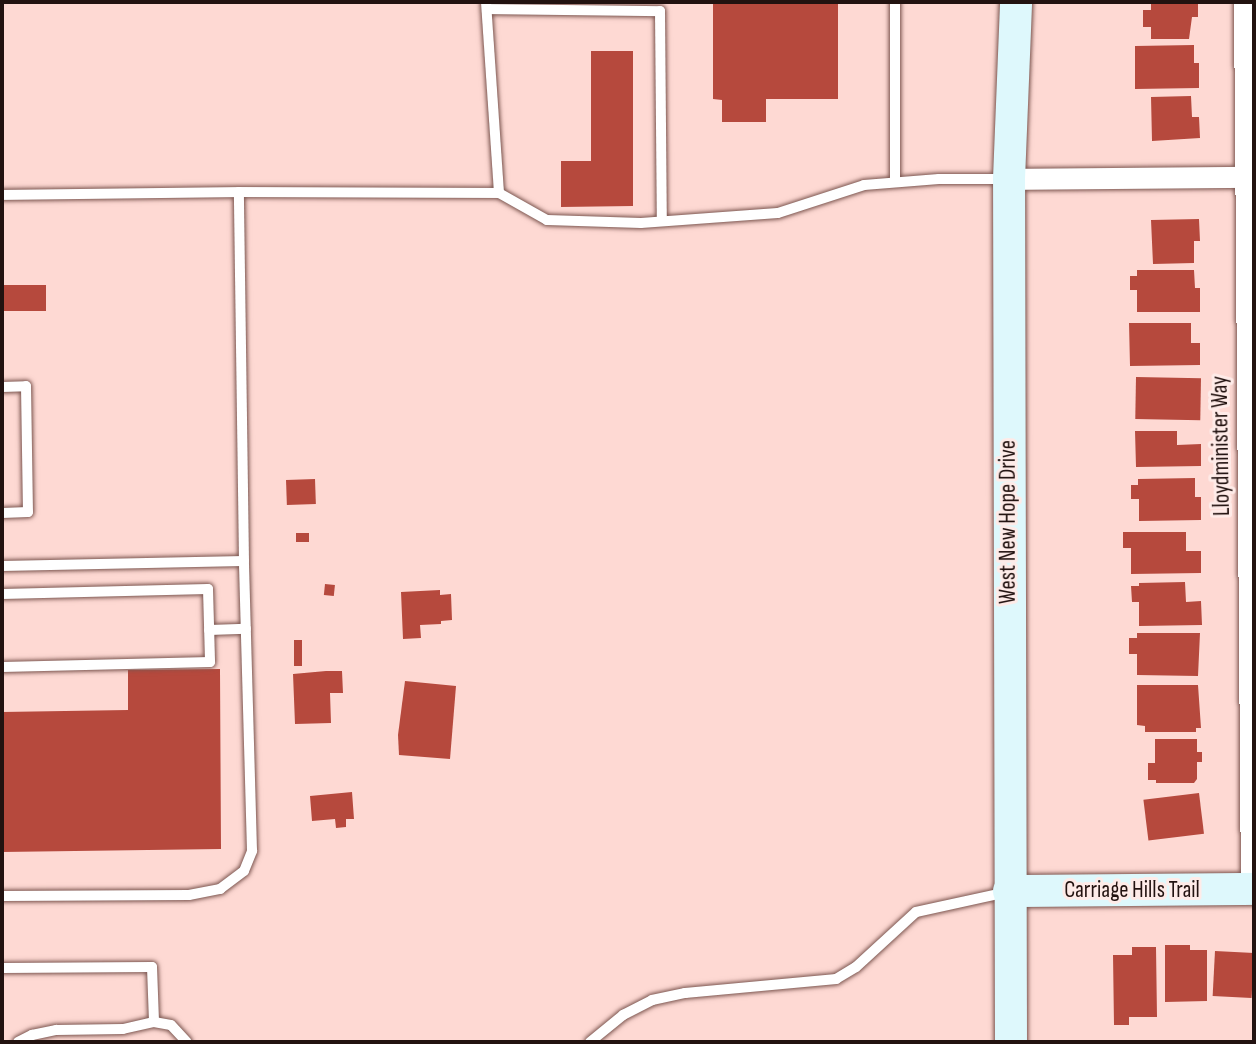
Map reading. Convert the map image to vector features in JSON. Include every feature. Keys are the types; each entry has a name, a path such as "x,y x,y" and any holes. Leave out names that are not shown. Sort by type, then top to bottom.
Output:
{"main road":[{"name":"West New Hope Drive","path":"1011,1042 1009,179 1016,2"},
{"name":"Carriage Hills Trail","path":"1009,891 1252,889"}],"street":[{"name":"Lloydminister Way","path":"1244,2 1252,889"},
{"path":"1009,179 1245,177"}],"lane":[{"path":"895,2 895,183"},
{"path":"499,193 486,5 660,11 662,221"},
{"path":"2,195 499,193 547,220 662,221 778,213 864,185 1009,179"},
{"path":"2,896 189,895 220,889 244,871 252,851 244,561 239,192"},
{"path":"2,387 26,386 28,512 2,513"},
{"path":"2,566 244,561"},
{"path":"2,594 208,589 210,662 2,667"},
{"path":"209,630 246,629"},
{"path":"590,1042 623,1015 652,1000 685,993 814,984 836,979 856,967 916,912 1009,891"},
{"path":"2,968 152,967 154,1022"},
{"path":"18,1042 32,1035 56,1030 123,1029 154,1022 171,1025 187,1042"}],"building":[{"path":"713,2 838,2 838,99 766,99 766,122 722,122 722,100 713,99"},
{"path":"1151,2 1198,2 1198,17 1192,17 1189,39 1151,39 1151,27 1143,27 1143,10 1151,10"},
{"path":"1194,45 1194,63 1199,63 1199,88 1135,89 1135,46"},
{"path":"591,51 633,51 633,206 561,207 561,161 591,161"},
{"path":"1191,96 1192,117 1199,117 1200,138 1152,141 1151,97"},
{"path":"1199,219 1200,241 1194,241 1194,263 1153,264 1151,220"},
{"path":"1137,270 1194,270 1195,288 1200,288 1200,312 1137,312 1137,290 1130,290 1130,276 1137,276"},
{"path":"2,285 46,285 46,311 2,311"},
{"path":"1129,323 1191,323 1191,343 1200,343 1200,365 1130,366"},
{"path":"1136,377 1201,378 1200,420 1135,419"},
{"path":"1135,431 1177,431 1177,445 1201,444 1201,466 1136,467"},
{"path":"1195,478 1195,497 1201,497 1201,520 1139,521 1139,499 1131,499 1131,485 1138,485 1138,479"},
{"path":"315,479 316,504 287,505 286,480"},
{"path":"1123,532 1186,532 1186,551 1201,551 1201,573 1131,574 1131,548 1123,548"},
{"path":"296,533 309,533 309,542 296,542"},
{"path":"1185,582 1186,602 1201,601 1202,625 1139,626 1139,602 1132,602 1131,586 1139,586 1139,583"},
{"path":"325,584 335,585 334,596 324,595"},
{"path":"440,590 440,595 451,594 452,620 441,621 441,624 420,625 421,638 403,639 401,592"},
{"path":"1137,633 1200,633 1198,676 1137,675 1137,654 1129,654 1129,638 1137,638"},
{"path":"294,640 302,640 302,666 294,666"},
{"path":"220,669 221,849 2,852 2,712 128,710 128,670"},
{"path":"342,671 343,693 330,693 331,723 295,724 293,674"},
{"path":"405,681 456,686 450,759 399,755 398,735"},
{"path":"1137,685 1198,685 1201,728 1196,728 1196,732 1145,732 1145,726 1137,725"},
{"path":"1155,739 1197,739 1197,752 1202,752 1202,762 1197,762 1197,779 1194,783 1156,783 1156,780 1148,780 1148,763 1155,763"},
{"path":"352,792 354,819 346,819 346,827 336,828 335,819 312,821 310,796"},
{"path":"1199,793 1204,834 1148,841 1143,800"},
{"path":"1165,945 1190,945 1190,950 1207,950 1207,1001 1165,1002"},
{"path":"1132,947 1156,947 1157,1017 1129,1017 1129,1025 1114,1025 1113,955 1132,955"},
{"path":"1215,951 1254,953 1252,998 1213,996"}]}
